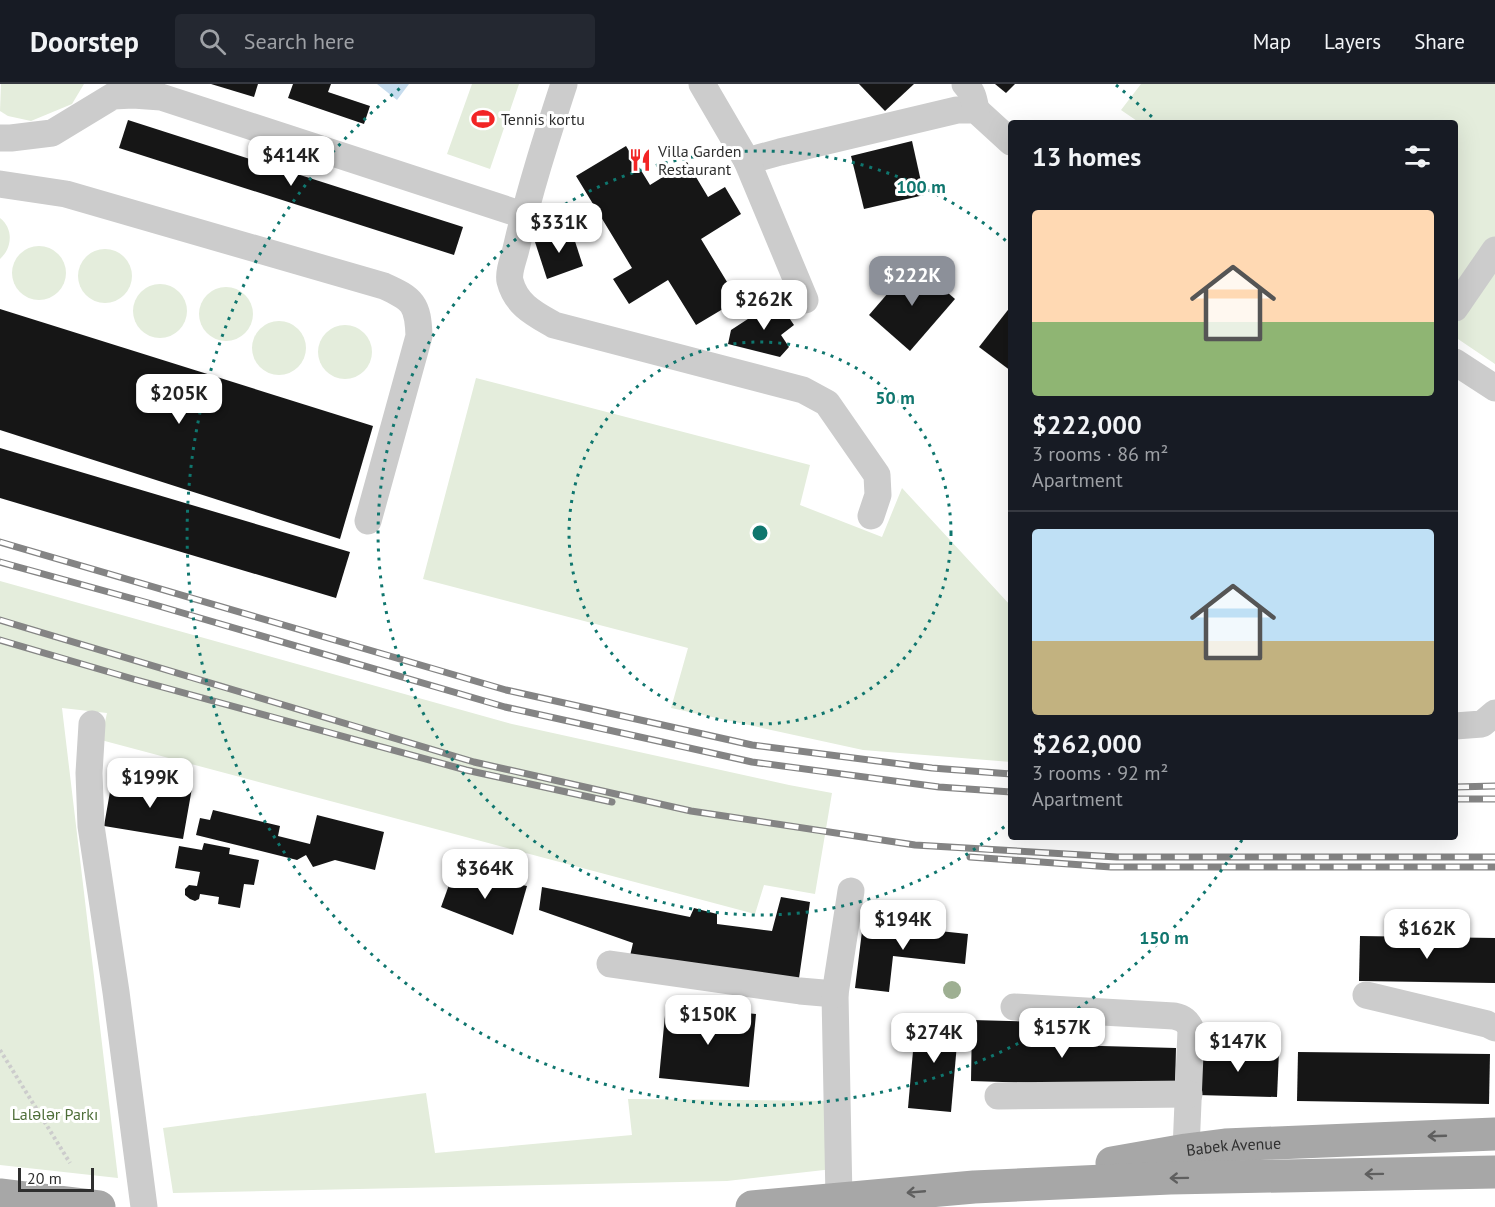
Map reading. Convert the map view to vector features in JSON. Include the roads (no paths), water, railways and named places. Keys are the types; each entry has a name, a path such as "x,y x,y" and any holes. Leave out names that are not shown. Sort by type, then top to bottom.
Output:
{"main road":[{"name":"Babek Avenue","path":"974,1187 1224,1145 1495,1134"},
{"name":"Babek Avenue","path":"752,1207 974,1187 1170,1178 1495,1172"},
{"path":"0,1195 99,1207"}],"lane":[{"path":"564,84 537,164 523,215 509,279 516,296 529,311 555,325 803,390 827,403 877,475 879,495 871,516"},
{"path":"702,84 747,161 805,300"},
{"path":"965,84 970,89 976,110 1008,139"},
{"path":"0,138 52,133 111,90 133,95 161,97 523,215"},
{"path":"747,161 957,110 976,110"},
{"path":"0,184 66,194 373,283 402,294 413,304 418,317 419,336 368,521"},
{"path":"1458,304 1495,250"},
{"path":"1458,364 1495,388"},
{"path":"1458,726 1482,724 1495,713"},
{"path":"92,724 89,773 91,826 116,992 144,1207"},
{"path":"839,1199 835,994 851,891"},
{"path":"610,964 835,994"},
{"path":"1366,995 1487,1024 1495,1028"},
{"path":"1014,1007 1174,1016 1189,1023 1191,1030 1186,1150"},
{"path":"998,1096 1189,1094"}],"water":[{"path":"377,84 409,84 397,100"}],"railway":[{"path":"0,542 506,690 752,745 932,768 1008,774"},
{"path":"0,562 505,707 752,762 939,787 1008,792"},
{"path":"0,620 474,762 691,811 915,845 1117,857 1495,857"},
{"path":"0,640 133,679 466,770 612,802"},
{"path":"1458,787 1495,786"},
{"path":"1458,799 1495,799"},
{"path":"970,857 1111,867 1495,867"}],"place":[{"name":"Tennis kortu","path":"483,119"},
{"name":"Villa Garden Restaurant","path":"640,160"}],"park label":[{"name":"Lalələr Parkı","path":"55,1114"}]}
